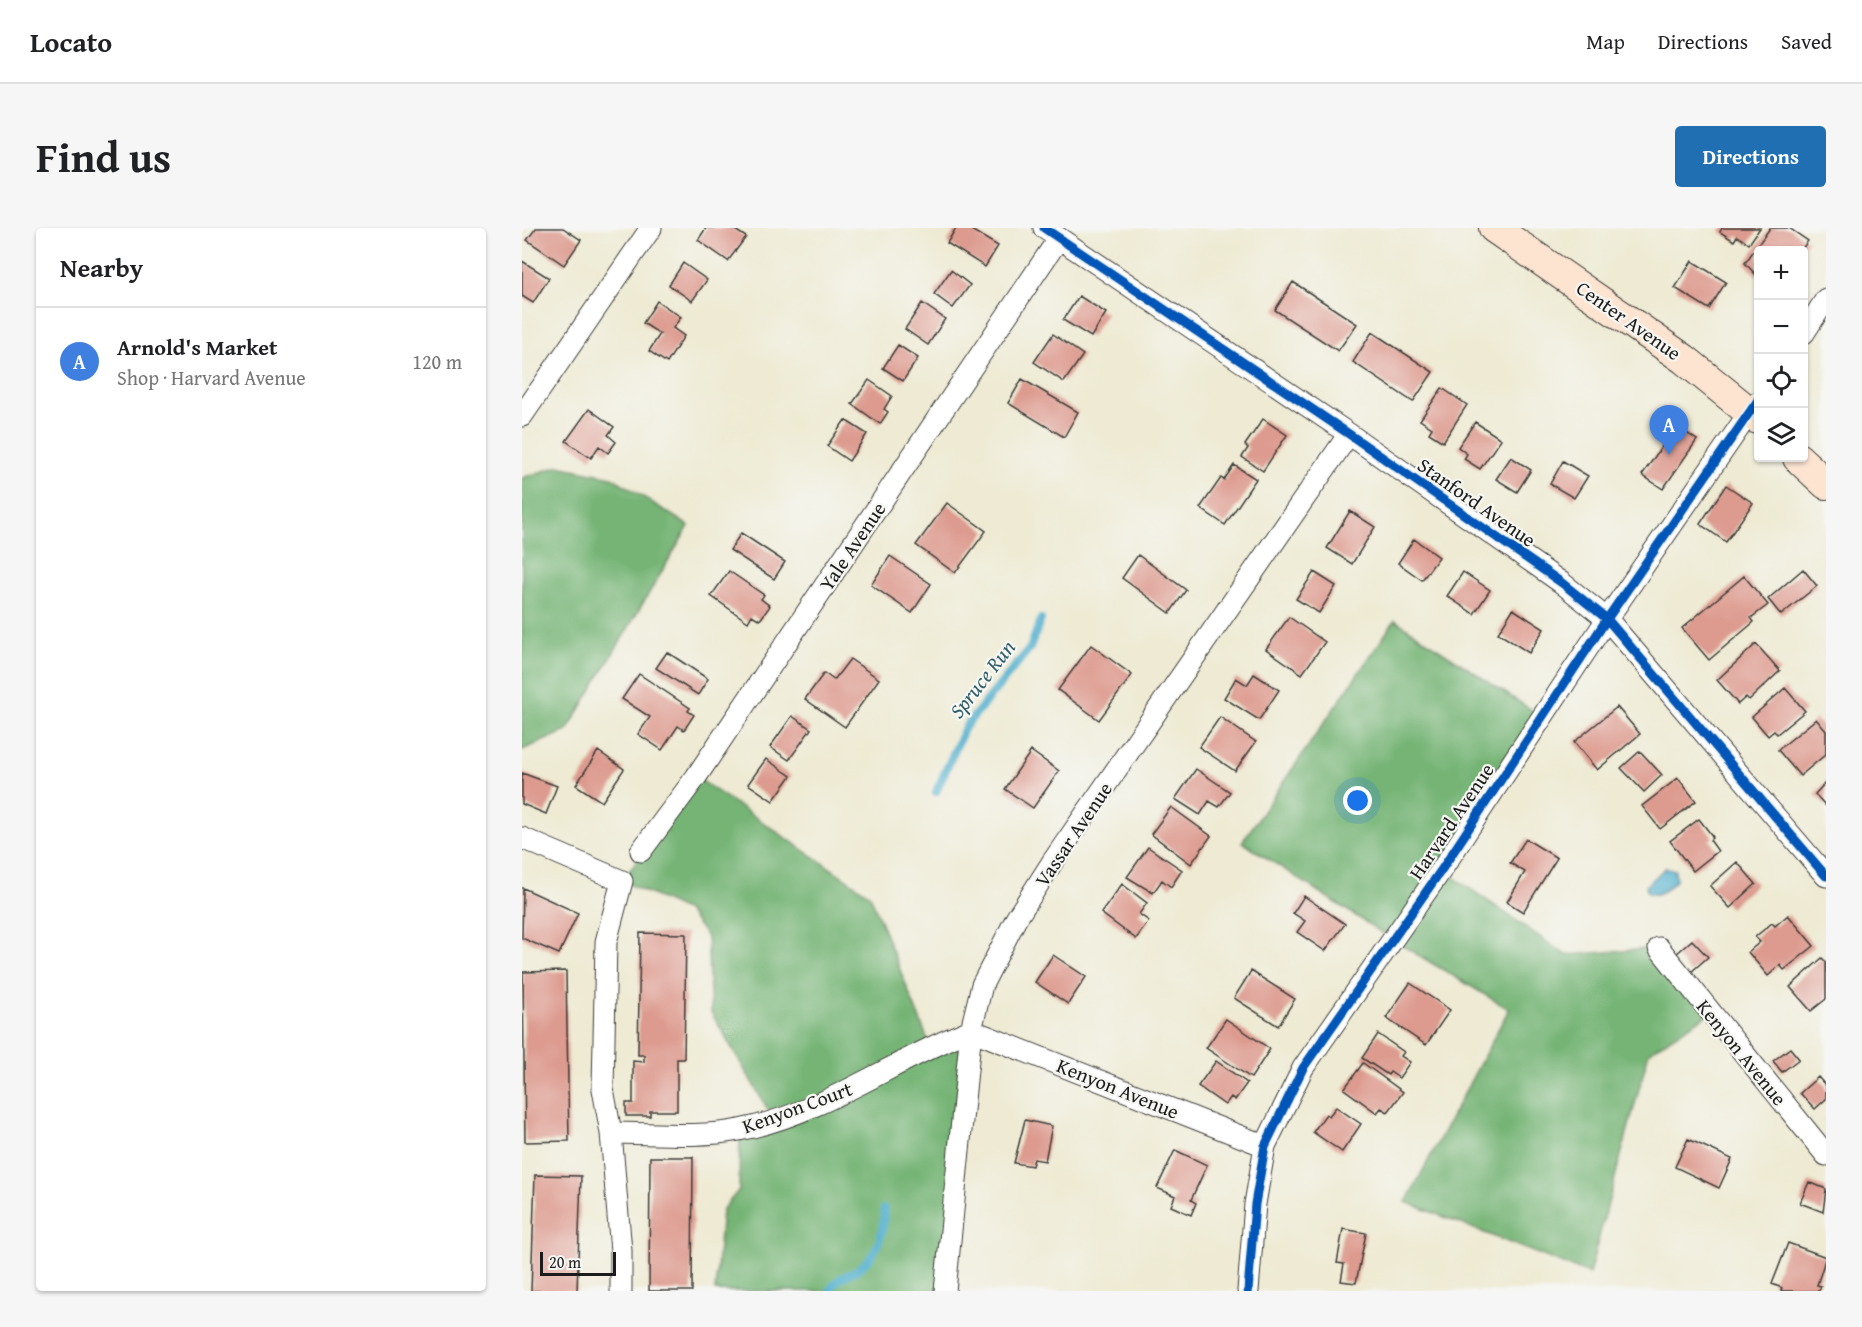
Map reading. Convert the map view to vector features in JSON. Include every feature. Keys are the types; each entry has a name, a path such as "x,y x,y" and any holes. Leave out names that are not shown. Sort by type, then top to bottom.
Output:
{"street":[{"path":"522,416 651,228"},
{"name":"Center Avenue","path":"1494,228 1754,409"},
{"name":"Stanford Avenue","path":"1051,233 1349,434 1562,583 1607,619 1826,876"},
{"name":"Yale Avenue","path":"641,851 696,777 1051,233"},
{"path":"1808,326 1826,299"},
{"name":"Harvard Avenue","path":"1248,1291 1255,1204 1264,1146 1303,1068 1442,869 1607,619 1754,413"},
{"name":"Vassar Avenue","path":"945,1291 971,1030 982,985 1016,919 1053,861 1349,434"},
{"path":"1802,462 1826,484"},
{"path":"522,838 622,881 606,942 603,1089 611,1133 621,1251 621,1291"},
{"name":"Kenyon Avenue","path":"1659,948 1826,1155"},
{"name":"Kenyon Court","path":"611,1133 714,1133 740,1130 836,1097 931,1045 971,1030"},
{"name":"Kenyon Avenue","path":"971,1030 1264,1146"}],"green space":[{"path":"558,466 612,477 689,526 567,731 522,750 522,478"},
{"path":"1395,620 1542,717 1442,869 1566,955 1659,948 1711,1012 1649,1052 1589,1274 1406,1202 1509,1009 1393,940 1242,842"},
{"path":"696,777 870,895 930,1045 971,1030 945,1291 715,1291 722,1210 739,1190 740,1130 774,1120 711,1012 707,937 687,911 622,881"}],"water":[{"path":"1665,868 1675,870 1676,881 1658,894 1647,892 1646,886"}],"building":[{"path":"536,228 563,228 581,240 564,265 527,240"},
{"path":"706,228 732,228 746,237 728,261 698,240"},
{"path":"956,228 968,228 998,246 985,267 947,243"},
{"path":"1722,228 1760,228 1749,244 1737,236 1734,241 1720,232"},
{"path":"1770,228 1789,228 1808,241 1804,246 1757,246"},
{"path":"1754,250 1754,273 1745,263"},
{"path":"522,261 549,278 533,303 522,296"},
{"path":"1692,261 1726,282 1709,309 1675,288"},
{"path":"683,263 707,280 692,301 669,285"},
{"path":"951,270 970,285 953,308 934,294"},
{"path":"1293,282 1357,324 1338,351 1275,310"},
{"path":"1079,296 1106,313 1091,337 1063,320"},
{"path":"657,301 681,317 673,328 684,336 667,363 649,351 660,334 643,323"},
{"path":"922,303 945,319 928,345 905,329"},
{"path":"1372,332 1433,372 1413,402 1353,362"},
{"path":"1053,334 1083,355 1064,382 1034,362"},
{"path":"898,345 918,358 903,381 883,368"},
{"path":"1022,379 1078,412 1064,437 1008,403"},
{"path":"869,380 892,396 884,409 888,412 880,424 852,404"},
{"path":"1442,388 1467,405 1443,442 1429,433 1432,428 1420,420"},
{"path":"589,409 614,427 608,435 616,442 608,453 599,446 591,458 566,441"},
{"path":"1263,419 1287,435 1263,471 1242,457 1248,448 1245,445"},
{"path":"845,420 867,434 849,461 827,446"},
{"path":"1475,422 1501,439 1480,469 1464,459 1467,454 1458,447"},
{"path":"1676,426 1697,440 1663,489 1642,475"},
{"path":"1511,457 1531,470 1517,492 1496,479"},
{"path":"1563,461 1588,476 1574,498 1550,484"},
{"path":"1234,465 1256,479 1225,525 1200,508 1221,478 1224,480"},
{"path":"1726,485 1753,503 1726,542 1700,524"},
{"path":"947,503 986,531 955,573 916,545"},
{"path":"1350,511 1375,527 1352,564 1327,548"},
{"path":"741,533 785,562 774,579 730,550"},
{"path":"1414,539 1439,557 1422,580 1398,563"},
{"path":"1138,555 1186,590 1170,613 1122,578"},
{"path":"890,556 931,584 912,613 871,585"},
{"path":"1803,569 1817,586 1781,615 1768,599"},
{"path":"729,571 764,595 761,599 770,606 760,620 752,615 748,622 711,596"},
{"path":"1314,572 1336,586 1319,613 1296,599"},
{"path":"1463,572 1490,590 1474,614 1447,596"},
{"path":"1744,576 1768,605 1751,618 1754,622 1709,660 1682,628"},
{"path":"1513,609 1544,629 1529,653 1498,633"},
{"path":"1289,617 1325,642 1302,674 1266,649"},
{"path":"1756,644 1780,671 1749,700 1746,697 1738,704 1717,680"},
{"path":"1091,645 1132,675 1099,720 1058,690"},
{"path":"667,652 708,679 698,695 656,668"},
{"path":"850,659 879,679 845,727 805,699 824,673 834,680"},
{"path":"639,674 690,708 688,711 694,715 684,730 678,726 662,750 638,734 650,717 622,699"},
{"path":"1254,674 1279,690 1259,720 1224,698 1236,678 1247,685"},
{"path":"1785,688 1805,711 1777,734 1774,731 1768,736 1752,717"},
{"path":"1617,707 1640,734 1597,770 1574,742"},
{"path":"792,716 811,729 789,760 770,747"},
{"path":"1220,717 1256,742 1235,771 1199,747"},
{"path":"1816,719 1826,731 1826,754 1800,776 1778,750"},
{"path":"598,751 624,769 602,802 576,785"},
{"path":"1031,751 1059,771 1033,808 1005,789"},
{"path":"1640,751 1662,775 1644,792 1621,768"},
{"path":"766,759 791,776 773,801 748,784"},
{"path":"1196,769 1230,792 1219,807 1209,801 1200,815 1175,799"},
{"path":"522,773 557,786 546,814 522,804"},
{"path":"1678,778 1696,801 1660,829 1642,806"},
{"path":"1826,782 1826,806 1815,794"},
{"path":"1171,807 1211,836 1191,864 1151,834"},
{"path":"1699,819 1713,837 1710,840 1718,851 1693,871 1670,841"},
{"path":"1526,839 1557,858 1523,912 1507,902 1525,872 1510,863"},
{"path":"1148,847 1182,870 1171,887 1162,880 1153,893 1127,877"},
{"path":"1737,862 1756,884 1730,908 1710,886"},
{"path":"1122,884 1147,903 1139,914 1149,921 1136,939 1101,913"},
{"path":"523,888 578,913 559,954 522,938"},
{"path":"1304,896 1345,924 1325,951 1297,932 1305,921 1293,913"},
{"path":"1788,915 1814,946 1784,970 1780,965 1768,976 1748,952 1760,942 1755,937 1772,923 1775,926"},
{"path":"640,933 686,934 684,1059 677,1059 677,1111 650,1111 650,1116 626,1116 626,1103 633,1103 633,1061 644,1062 644,1055 638,1055"},
{"path":"1692,940 1708,957 1690,973 1675,955"},
{"path":"1053,955 1086,977 1068,1004 1035,982"},
{"path":"1822,958 1826,962 1826,999 1811,1011 1790,987"},
{"path":"566,971 569,1141 525,1142 523,972"},
{"path":"1251,971 1295,999 1278,1026 1234,998"},
{"path":"1410,983 1450,1010 1426,1045 1386,1018"},
{"path":"1226,1019 1270,1049 1251,1078 1206,1048"},
{"path":"1378,1034 1404,1052 1401,1056 1410,1062 1399,1078 1390,1072 1388,1075 1362,1058"},
{"path":"1790,1048 1799,1059 1782,1072 1773,1061"},
{"path":"1216,1061 1247,1083 1235,1100 1231,1097 1225,1105 1198,1086"},
{"path":"1363,1063 1403,1092 1388,1112 1381,1108 1377,1113 1344,1089"},
{"path":"1818,1077 1826,1086 1826,1099 1815,1109 1800,1093"},
{"path":"1336,1107 1361,1124 1342,1152 1313,1132 1326,1114 1329,1116"},
{"path":"1025,1120 1052,1126 1045,1161 1034,1159 1032,1166 1014,1163"},
{"path":"1688,1139 1732,1159 1719,1188 1675,1167"},
{"path":"1175,1150 1207,1165 1191,1200 1196,1203 1191,1215 1171,1206 1175,1196 1157,1188"},
{"path":"650,1157 693,1157 692,1291 649,1291"},
{"path":"535,1175 581,1176 577,1291 531,1291"},
{"path":"1809,1182 1826,1189 1823,1212 1800,1203"},
{"path":"1343,1229 1366,1233 1356,1283 1341,1281 1344,1264 1337,1263"},
{"path":"1788,1243 1826,1257 1817,1285 1821,1286 1819,1291 1781,1291 1782,1288 1772,1284"}],"waterway":[{"name":"Spruce Run","path":"936,792 965,727 1030,648 1041,619"},
{"name":"Spruce Run","path":"830,1291 837,1281 863,1265 874,1252 883,1227 884,1209"}],"cycle path":[{"path":"1044,228 1349,434 1562,583 1607,619 1826,876"},
{"path":"1248,1291 1255,1204 1265,1146 1303,1068 1442,869 1607,619 1754,406"}],"place":[{"name":"Arnold's Market","path":"1669,455"}]}
